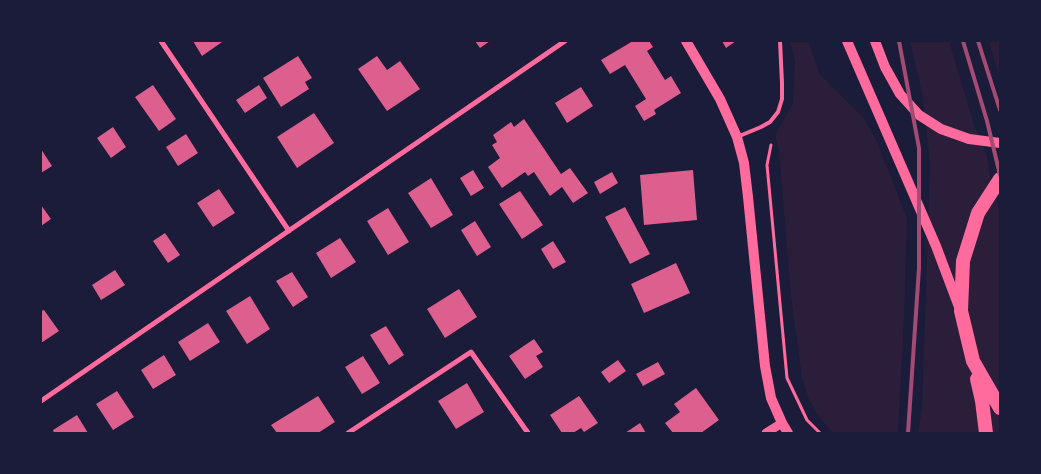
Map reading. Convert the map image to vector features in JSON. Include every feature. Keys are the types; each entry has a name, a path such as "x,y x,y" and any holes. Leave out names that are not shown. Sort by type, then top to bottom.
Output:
{"highway":[{"path":"986,433 982,401 961,311 963,261 978,213 1000,179"},
{"path":"973,361 1000,408"}],"main road":[{"path":"686,41 720,99 737,137 744,163 765,366 771,398 788,433"},
{"path":"847,41 936,246 961,311"},
{"path":"875,41 885,67 900,94 919,115 942,128 969,139 1000,143"}],"street":[{"path":"161,41 289,231"},
{"path":"41,402 565,41"},
{"path":"348,433 471,352 528,433"},
{"path":"766,433 782,423"}],"lane":[{"path":"737,137 770,122 778,112 782,100 780,41"}],"path":[{"path":"770,145 767,165 787,378 807,420 820,433"}],"shaded area":[{"path":"790,41 808,41 820,75 864,118 877,142 907,218 898,433 833,433 820,418 809,400 802,378 791,296 779,150 775,135 793,103 795,61"},
{"path":"910,41 949,41 974,125 987,155 989,172 1000,214 1000,433 918,433 922,408 930,165 923,97"},
{"path":"989,41 1000,41 1000,80"}],"building":[{"path":"193,41 221,41 222,42 202,56"},
{"path":"475,41 490,41 480,48"},
{"path":"633,41 649,41 653,47 647,51 665,80 671,76 681,93 654,110 656,114 644,121 635,106 646,99 625,65 610,74 601,60"},
{"path":"722,41 736,41 726,48"},
{"path":"298,56 312,78 305,82 309,89 281,107 263,78"},
{"path":"377,56 387,70 400,61 420,89 387,111 358,69"},
{"path":"153,85 176,119 159,131 135,97"},
{"path":"259,85 267,98 245,113 236,100"},
{"path":"581,87 593,106 567,123 555,103"},
{"path":"314,113 334,143 297,168 277,137"},
{"path":"524,119 561,174 570,168 588,193 573,203 562,187 550,196 534,172 528,176 525,172 502,188 488,167 500,158 492,145 497,142 493,135 511,122 514,127"},
{"path":"113,127 126,147 111,158 97,138"},
{"path":"186,134 198,153 178,166 166,147"},
{"path":"41,149 52,166 41,173"},
{"path":"473,170 484,188 471,196 460,178"},
{"path":"693,170 697,220 644,225 640,175"},
{"path":"612,172 618,183 600,194 594,182"},
{"path":"431,178 453,215 431,228 408,193"},
{"path":"219,189 235,213 213,227 197,203"},
{"path":"520,191 543,225 522,239 499,204"},
{"path":"41,205 51,219 41,226"},
{"path":"625,207 650,254 630,264 605,217"},
{"path":"388,208 409,242 388,255 367,221"},
{"path":"475,221 491,247 477,256 461,230"},
{"path":"165,233 180,255 168,263 153,241"},
{"path":"340,238 356,262 331,278 316,253"},
{"path":"553,241 566,262 553,269 541,249"},
{"path":"676,263 690,293 644,313 631,284"},
{"path":"115,270 125,285 101,300 92,285"},
{"path":"292,272 308,297 293,307 276,281"},
{"path":"459,289 477,317 445,338 427,309"},
{"path":"250,296 270,329 247,344 226,311"},
{"path":"44,310 59,331 41,343 41,311"},
{"path":"208,323 220,342 190,361 178,342"},
{"path":"386,326 404,355 389,365 370,335"},
{"path":"534,339 543,352 536,356 543,367 525,379 509,356"},
{"path":"164,355 176,375 153,389 141,370"},
{"path":"363,356 380,383 362,394 345,367"},
{"path":"618,360 626,371 609,383 601,372"},
{"path":"658,362 665,374 643,386 636,374"},
{"path":"467,383 484,412 456,429 438,401"},
{"path":"696,388 719,420 701,433 673,433 665,423 680,412 674,404"},
{"path":"117,391 134,417 113,430 96,404"},
{"path":"318,396 335,422 318,433 277,433 271,425"},
{"path":"579,396 598,423 584,432 581,428 573,433 562,433 550,415"},
{"path":"77,415 88,433 54,433 53,430"},
{"path":"640,423 646,433 625,433"}],"railway":[{"path":"899,41 919,148 919,268 908,433"},
{"path":"963,41 987,121 1000,175"},
{"path":"978,41 1000,110"}]}
